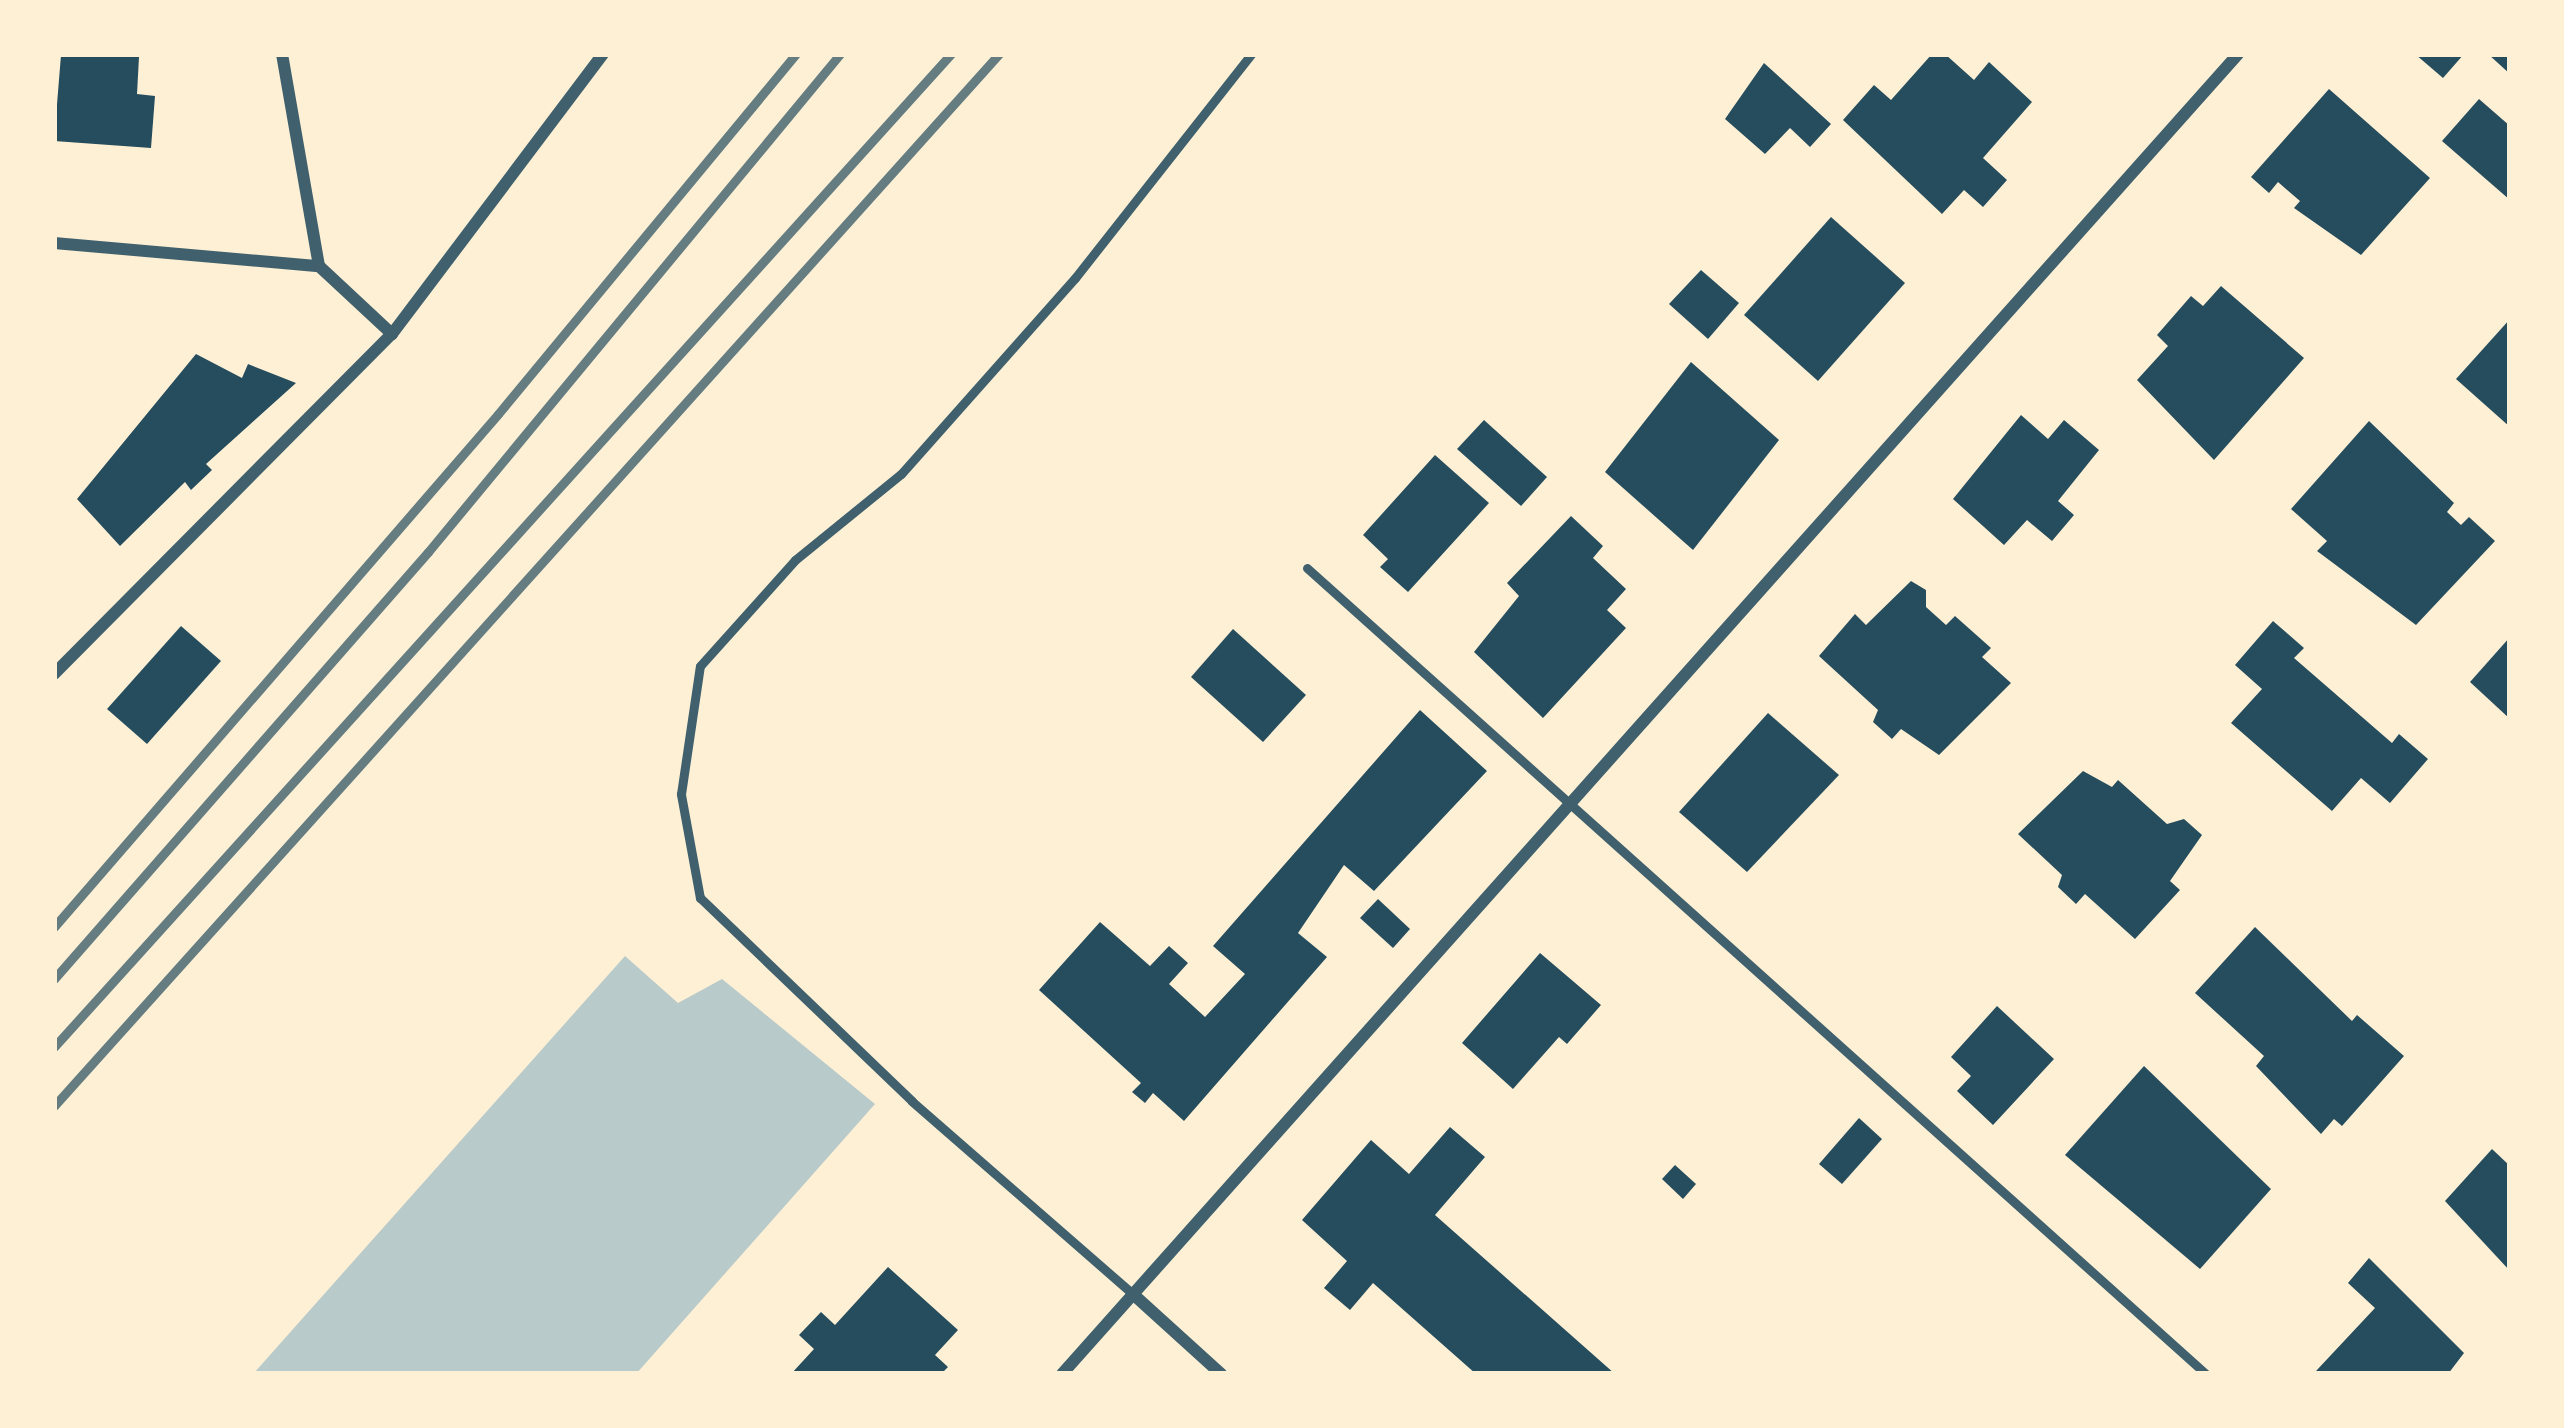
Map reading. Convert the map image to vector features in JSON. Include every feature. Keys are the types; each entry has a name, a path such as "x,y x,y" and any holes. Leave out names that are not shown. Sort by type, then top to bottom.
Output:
{"street":[{"path":"282,54 319,266 392,334"},
{"path":"54,674 392,334 602,54"},
{"path":"1062,1374 2238,54"},
{"path":"54,243 319,266"},
{"path":"1134,1295 1221,1374"}],"lane":[{"path":"1134,1295 912,1102 700,898 681,794 700,666 795,560 901,474 1075,278 1251,54"},
{"path":"1307,568 2206,1374"}],"shaded area":[{"path":"625,956 678,1003 722,979 875,1104 636,1374 253,1374"}],"building":[{"path":"1932,54 1945,54 1974,80 1989,62 2032,102 1983,158 2007,180 1983,207 1964,190 1942,214 1843,120 1874,85 1891,100"},
{"path":"2415,54 2464,54 2443,78"},
{"path":"2488,54 2510,54 2510,74"},
{"path":"61,55 139,57 137,94 155,96 151,148 54,141"},
{"path":"1764,63 1831,124 1810,147 1790,128 1765,154 1725,119"},
{"path":"2329,89 2430,178 2361,255 2294,208 2300,201 2278,182 2269,193 2251,177"},
{"path":"2479,99 2510,126 2510,200 2442,141"},
{"path":"1831,217 1905,283 1818,381 1744,315"},
{"path":"1701,270 1739,303 1708,339 1669,304"},
{"path":"2221,286 2304,358 2214,460 2137,380 2168,346 2157,335 2191,296 2203,306"},
{"path":"2510,319 2510,427 2456,379"},
{"path":"196,354 242,378 248,364 296,383 206,464 212,470 191,490 185,482 120,546 77,499"},
{"path":"1691,362 1779,440 1693,550 1605,472"},
{"path":"2021,415 2048,439 2064,420 2099,450 2058,501 2074,515 2052,541 2027,520 2004,545 1953,499"},
{"path":"1484,420 1547,477 1521,506 1457,449"},
{"path":"2369,421 2454,503 2447,512 2461,525 2469,517 2495,541 2416,625 2317,551 2327,541 2291,509"},
{"path":"1435,455 1489,503 1408,592 1380,567 1388,559 1363,535"},
{"path":"1571,516 1603,546 1593,558 1626,589 1607,610 1626,628 1543,718 1474,652 1519,596 1507,583"},
{"path":"1911,581 1926,590 1926,607 1946,625 1955,616 1991,648 1982,657 2011,683 1939,755 1901,729 1892,739 1873,722 1878,710 1819,656 1855,614 1866,625"},
{"path":"2273,621 2304,648 2294,658 2392,743 2399,734 2428,759 2390,803 2361,778 2332,811 2231,723 2262,689 2235,665"},
{"path":"181,626 221,661 147,744 107,709"},
{"path":"1233,629 1306,695 1263,742 1191,677"},
{"path":"2510,637 2510,719 2470,682"},
{"path":"1420,710 1487,771 1374,891 1344,865 1298,933 1327,957 1184,1121 1153,1093 1145,1103 1132,1092 1141,1083 1039,990 1100,922 1150,966 1169,946 1188,963 1169,984 1205,1017 1245,974 1213,946"},
{"path":"1768,713 1839,775 1747,872 1679,812"},
{"path":"2083,771 2112,787 2118,780 2167,824 2184,819 2202,835 2170,881 2180,890 2135,939 2085,894 2076,904 2058,887 2062,875 2018,834"},
{"path":"1378,899 1410,929 1393,948 1360,918"},
{"path":"2255,927 2352,1021 2357,1015 2404,1056 2342,1126 2334,1119 2321,1134 2256,1066 2264,1056 2195,993"},
{"path":"1540,953 1601,1005 1567,1044 1559,1037 1513,1089 1462,1043"},
{"path":"1997,1006 2054,1059 1993,1125 1957,1091 1971,1076 1951,1057"},
{"path":"2144,1066 2271,1189 2200,1269 2065,1155"},
{"path":"1859,1118 1882,1139 1842,1184 1819,1164"},
{"path":"1450,1127 1485,1157 1435,1215 1615,1374 1476,1374 1373,1283 1350,1310 1324,1288 1347,1261 1302,1220 1371,1140 1409,1174"},
{"path":"2492,1149 2510,1166 2510,1271 2445,1201"},
{"path":"1675,1165 1696,1184 1683,1199 1662,1179"},
{"path":"2369,1258 2464,1353 2448,1374 2316,1371 2375,1308 2348,1283"},
{"path":"888,1267 958,1330 935,1355 948,1367 941,1374 791,1374 814,1349 799,1335 821,1312 835,1325"}],"railway":[{"path":"54,927 498,414 796,54"},
{"path":"54,979 428,552 840,54"},
{"path":"54,1047 951,54"},
{"path":"54,1106 999,54"}]}
